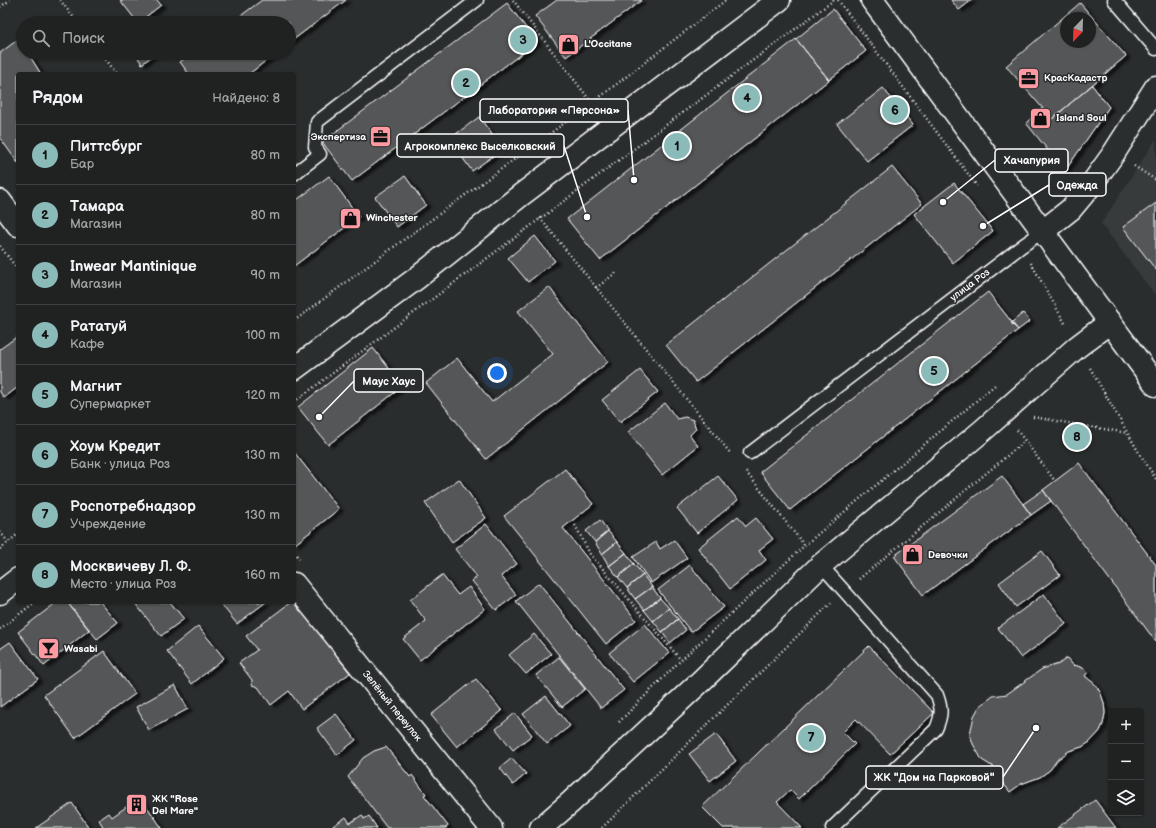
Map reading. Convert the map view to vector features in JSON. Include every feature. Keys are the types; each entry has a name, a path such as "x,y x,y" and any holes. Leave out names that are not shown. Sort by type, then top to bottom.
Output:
{"street":[{"path":"296,368 417,278 521,195 779,0"},
{"path":"872,0 1156,385"},
{"name":"улица Роз","path":"1042,232 1071,209 1091,185 1156,87"},
{"path":"0,201 16,222"},
{"path":"541,828 699,683 821,565 1004,412 1078,347 1110,322"},
{"path":"0,593 16,581"},
{"name":"Зелёный переулок","path":"296,586 491,828"}],"lane":[{"path":"296,172 320,154 314,147 317,122 477,0"},
{"path":"1114,0 1156,49"},
{"name":"улица Роз","path":"750,453 1042,232"},
{"path":"821,565 845,590 937,695 941,705 941,717 936,729 832,828"}],"path":[{"path":"0,7 10,0"},
{"path":"60,0 73,16"},
{"path":"513,0 592,103"},
{"path":"296,320 397,244 592,103 726,0"},
{"path":"296,401 834,0"},
{"path":"106,60 115,72"},
{"path":"540,218 733,456"},
{"path":"0,246 16,267"},
{"path":"596,288 617,272"},
{"path":"1004,412 1127,433"},
{"path":"1004,412 1055,481"},
{"path":"602,828 845,590 1025,441"},
{"path":"743,468 821,565"},
{"path":"575,525 590,554 682,660"},
{"path":"0,532 8,542"},
{"path":"0,549 16,536"},
{"path":"0,629 32,604"}],"shaded area":[{"path":"1156,139 1156,296 1101,224"}],"building":[{"path":"120,0 157,0 161,5 147,16 133,16"},
{"path":"262,0 346,0 296,38 296,16 240,16"},
{"path":"557,0 642,0 566,57 535,16"},
{"path":"951,0 972,0 959,10"},
{"path":"507,3 537,42 352,181 322,142"},
{"path":"1080,3 1088,12 1069,12"},
{"path":"833,9 866,51 829,80 796,39"},
{"path":"1060,20 1060,48 1096,48 1096,21 1126,56 1052,119 1006,66"},
{"path":"796,39 829,80 600,260 567,219"},
{"path":"16,41 16,60 32,60 40,72 16,72 16,160 0,138 0,53"},
{"path":"139,60 147,60 142,64"},
{"path":"183,60 267,60 252,72 188,72 180,62"},
{"path":"1092,85 1109,107 1065,171 1026,123 1042,108 1052,119"},
{"path":"883,88 913,125 867,161 837,124"},
{"path":"479,117 503,149 472,171 449,139"},
{"path":"892,167 922,204 696,382 666,345"},
{"path":"329,176 359,217 296,264 296,201"},
{"path":"405,176 426,205 397,227 375,197"},
{"path":"954,183 993,231 953,263 914,214"},
{"path":"1156,203 1156,270 1123,227"},
{"path":"535,236 555,261 528,282 508,258"},
{"path":"549,287 608,362 486,459 426,383 457,358 492,402 553,354 518,311"},
{"path":"988,292 1018,330 790,510 760,472"},
{"path":"1023,313 1030,321 1018,330 1011,323"},
{"path":"16,337 16,389 4,398 0,392 0,349"},
{"path":"373,348 403,386 328,445 298,407"},
{"path":"640,370 658,392 620,422 602,400"},
{"path":"665,403 677,419 685,417 693,420 696,429 690,435 698,446 662,475 628,432"},
{"path":"296,455 339,509 296,543"},
{"path":"1079,463 1156,565 1156,642 1043,490"},
{"path":"565,469 593,504 563,528 636,620 606,644 504,516"},
{"path":"718,476 738,500 697,533 677,508"},
{"path":"1002,476 1031,515 923,595 894,556"},
{"path":"459,479 486,518 452,542 425,503"},
{"path":"1043,490 1051,501 1031,515 1023,504"},
{"path":"738,516 746,526 756,518 773,539 759,550 766,560 730,589 698,548"},
{"path":"600,520 608,531 595,542 586,531"},
{"path":"486,524 517,564 501,576 516,595 496,610 472,581 477,577 455,549"},
{"path":"608,531 617,542 602,554 595,542"},
{"path":"674,540 687,558 651,583 633,557 656,542 660,549"},
{"path":"617,542 626,553 609,566 602,554"},
{"path":"1042,551 1060,575 1016,607 999,583"},
{"path":"626,553 634,564 618,577 609,566"},
{"path":"634,564 643,575 627,588 618,577"},
{"path":"690,565 724,607 691,632 658,590"},
{"path":"442,575 458,595 469,587 485,609 420,660 403,639 426,621 410,600"},
{"path":"643,575 652,587 635,599 627,588"},
{"path":"539,583 624,690 601,708 516,601"},
{"path":"652,587 660,598 644,610 635,599"},
{"path":"1044,594 1066,624 1021,658 998,628"},
{"path":"660,598 669,608 653,621 644,610"},
{"path":"296,603 350,673 302,709 289,691 271,705 258,687 252,685 252,680 239,663 257,650 246,636 288,604 296,604"},
{"name":"Wasabi","path":"54,604 69,604 89,630 44,666 18,632"},
{"path":"69,604 102,604 118,623 97,639"},
{"path":"136,604 172,604 184,619 161,636"},
{"path":"221,604 263,604 237,624"},
{"path":"669,608 678,619 662,632 653,621"},
{"path":"678,619 686,630 670,643 662,632"},
{"path":"645,624 669,653 633,682 609,653"},
{"path":"198,626 224,658 192,684 167,651"},
{"path":"534,634 551,654 526,674 509,655"},
{"path":"10,642 38,679 0,707 0,649"},
{"path":"869,646 934,713 890,754 856,719 843,732 855,744 799,799 790,790 777,802 802,828 723,828 702,807"},
{"path":"104,651 135,694 75,738 44,695"},
{"path":"559,657 585,689 562,707 536,675"},
{"path":"1067,658 1074,666 1075,665 1085,669 1088,672 1085,676 1096,685 1101,694 1105,713 1103,724 1100,731 1090,742 1082,747 1069,751 1057,760 1050,770 1040,777 1021,784 1010,792 1003,783 991,778 987,774 993,769 993,766 982,760 973,744 970,734 974,716 979,707 993,696 1007,694 1042,669 1059,664"},
{"path":"476,679 502,711 457,747 431,715"},
{"path":"175,685 188,709 149,730 136,707"},
{"path":"546,696 570,726 547,744 523,714"},
{"path":"515,713 532,735 513,750 496,729"},
{"path":"336,714 356,740 337,755 317,728"},
{"path":"716,734 736,761 710,781 689,754"},
{"path":"386,747 410,777 412,775 426,794 424,795 448,826 446,828 387,828 348,777 363,758 374,751"},
{"path":"512,758 526,774 513,785 500,768"},
{"name":"ЖК \"Rose Del Mare\"","path":"140,797 162,828 104,828 99,820 109,813 112,817"},
{"path":"1095,800 1116,828 1057,828"},
{"path":"72,803 89,828 36,828"},
{"path":"362,815 364,819 369,816 377,828 330,828 346,817 350,823"}],"place":[{"name":"Inwear Mantinique","path":"523,40"},
{"name":"L'Occitane","path":"569,44"},
{"name":"КрасКадастр","path":"1029,78"},
{"name":"Тамара","path":"466,83"},
{"name":"Рататуй","path":"747,98"},
{"name":"Хоум Кредит","path":"895,110"},
{"name":"Island Soul","path":"1040,118"},
{"name":"Экспертиза","path":"381,137"},
{"name":"Питтсбург","path":"677,146"},
{"name":"Лаборатория «Персона»","path":"634,180"},
{"name":"Хачапурия","path":"943,202"},
{"name":"Агрокомплекс Выселковский","path":"587,217"},
{"name":"Winchester","path":"351,218"},
{"name":"Одежда","path":"983,226"},
{"name":"Магнит","path":"934,371"},
{"name":"Маус Хаус","path":"319,417"},
{"name":"Москвичеву Л. Ф.","path":"1077,437"},
{"name":"Dевочки","path":"912,555"},
{"name":"Wasabi","path":"48,649"},
{"name":"ЖК \"Дом на Парковой\"","path":"1036,728"},
{"name":"Роспотребнадзор","path":"811,738"},
{"name":"ЖК \"Rose Del Mare\"","path":"137,805"}]}
